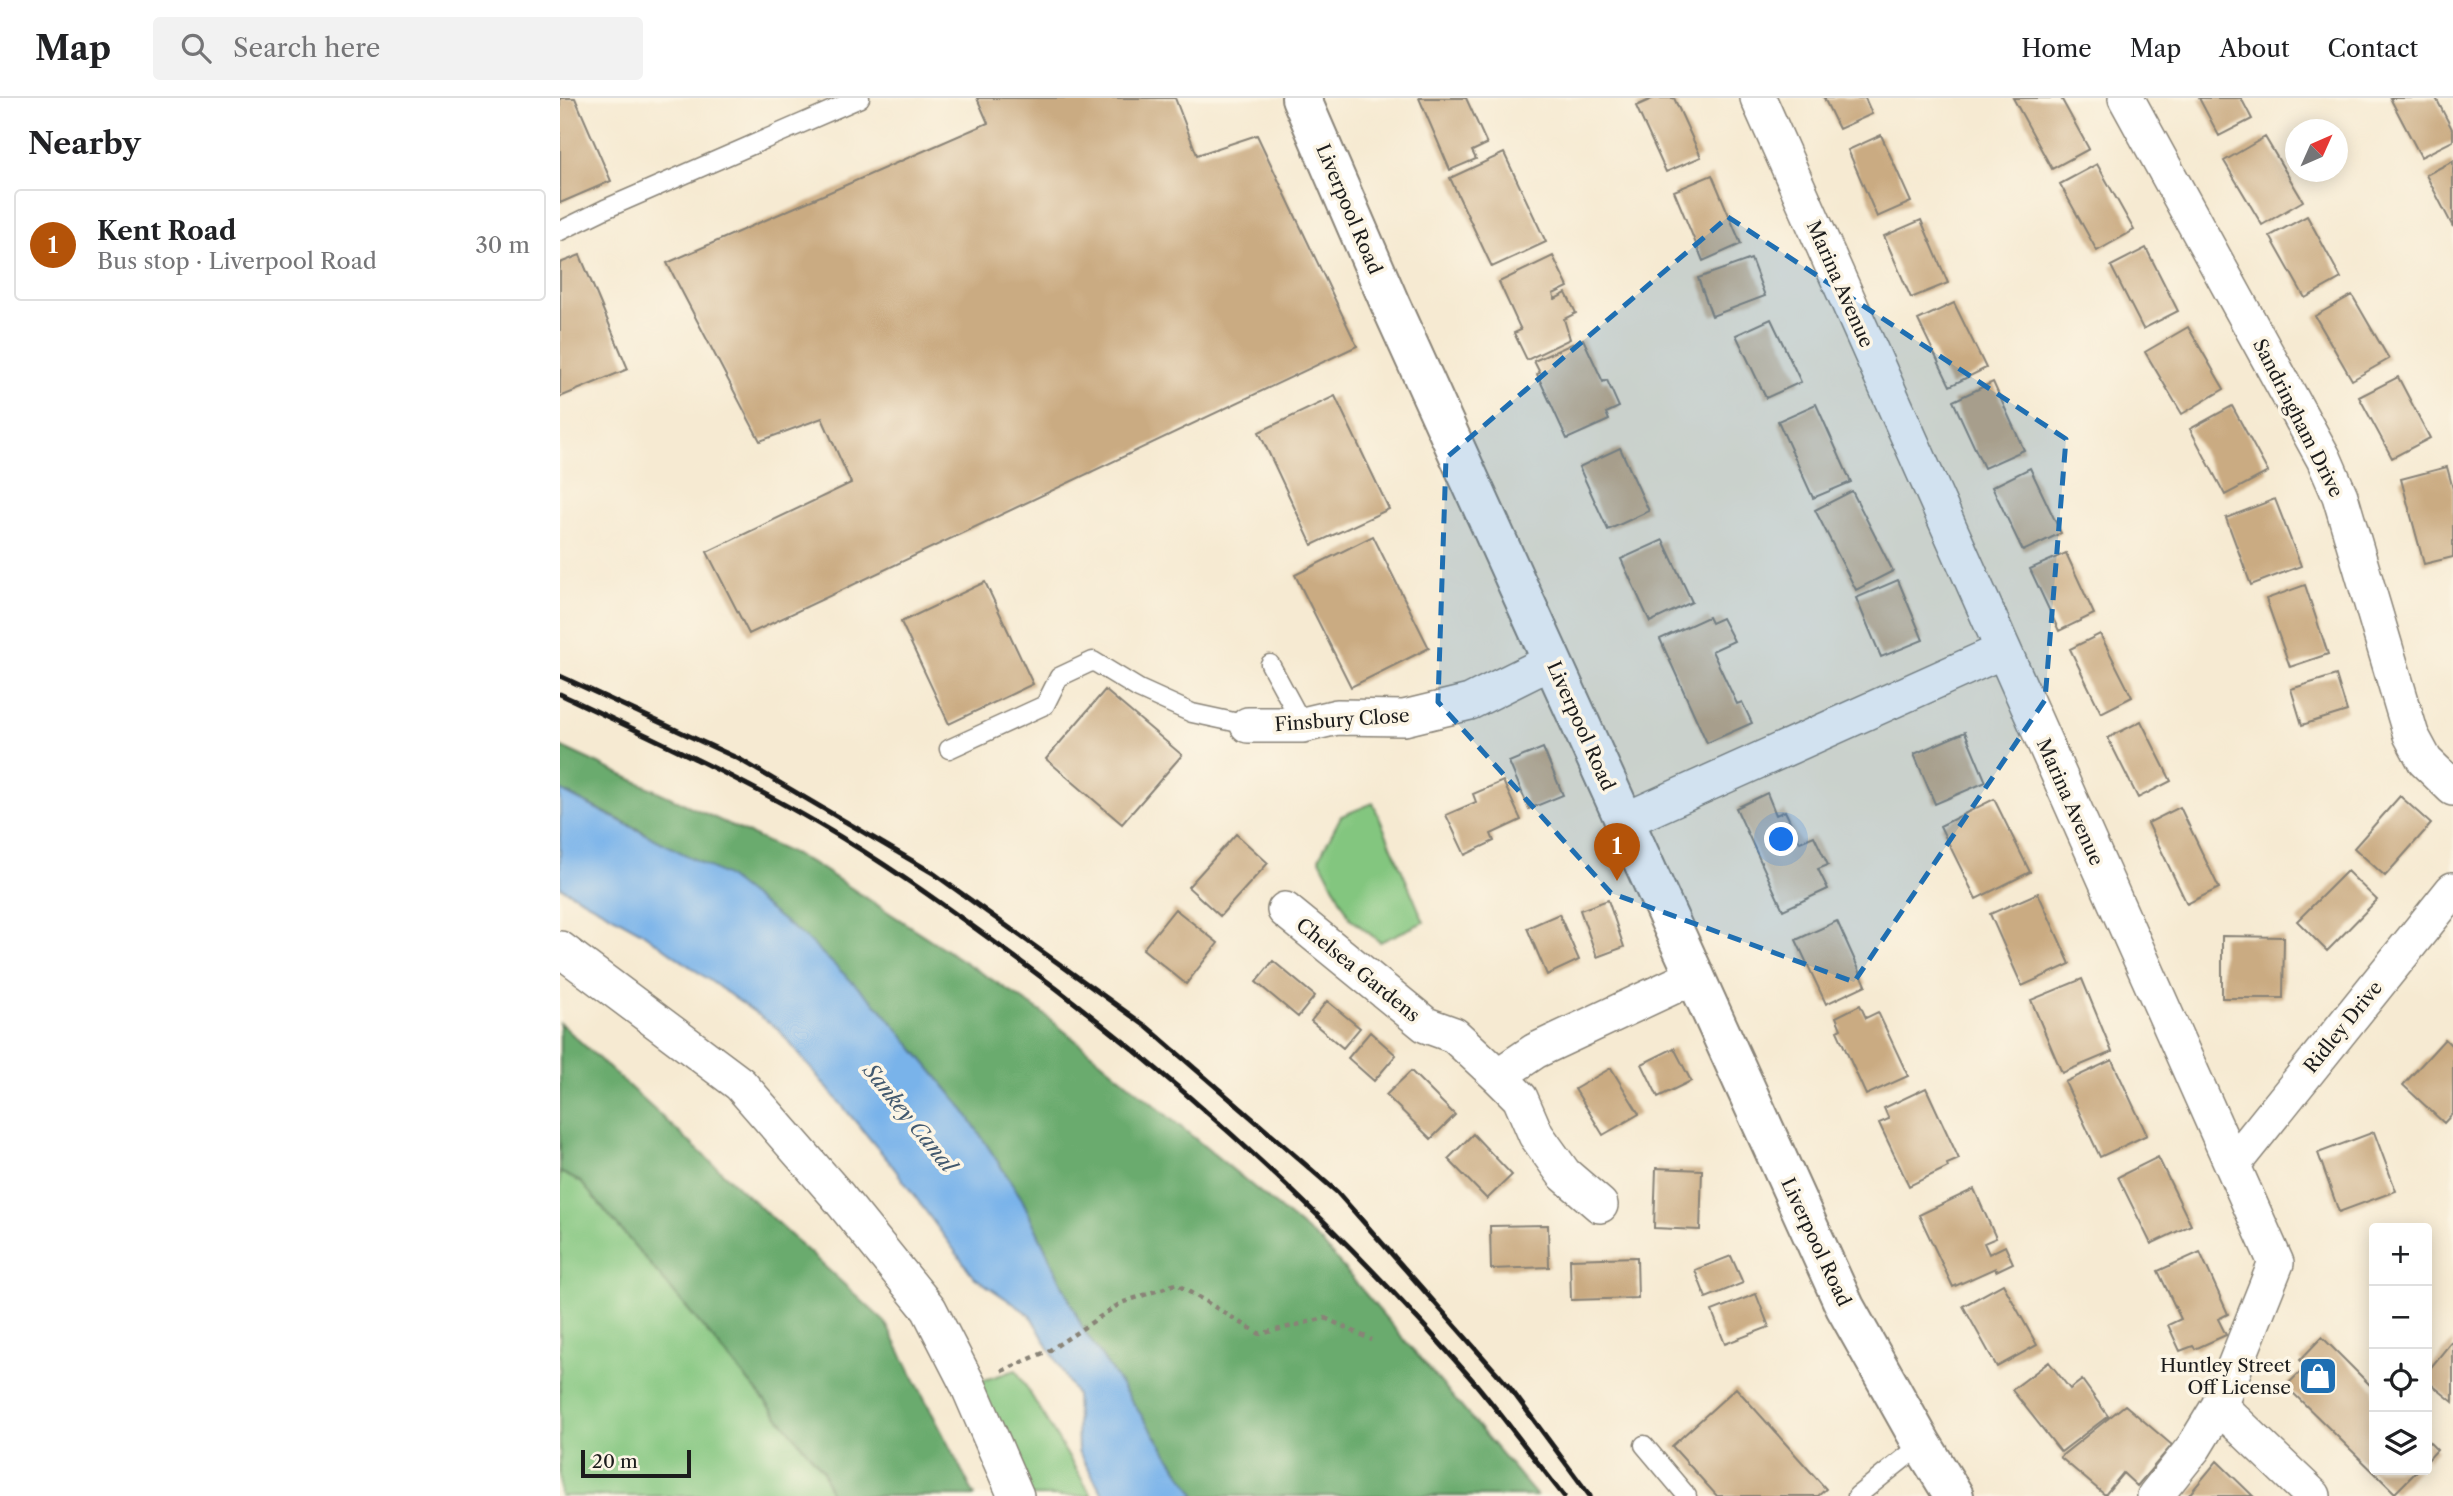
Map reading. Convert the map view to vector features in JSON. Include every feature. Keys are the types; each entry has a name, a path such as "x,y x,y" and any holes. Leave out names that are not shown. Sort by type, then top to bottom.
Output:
{"street":[{"name":"Liverpool Road","path":"1301,98 1391,306 1845,1307 1954,1496"},
{"name":"Marina Avenue","path":"1758,98 2276,1263 2219,1406 2194,1447 2155,1496"},
{"name":"Sandringham Drive","path":"2126,98 2324,459 2340,496 2411,735 2425,761 2453,788"},
{"path":"1624,821 2002,650"},
{"name":"Finsbury Close","path":"1248,725 1303,724 1337,717 1404,719 1470,702 1552,661"},
{"name":"Ridley Drive","path":"2233,1164 2453,890"},
{"name":"Chelsea Gardens","path":"1285,910 1426,1026 1454,1035 1499,1076 1520,1098 1536,1135 1564,1174 1600,1205"},
{"path":"560,949 740,1084 836,1194 929,1309 968,1385 1016,1496"},
{"path":"1499,1076 1535,1051 1695,976"},
{"path":"2219,1406 2313,1496"}],"lane":[{"path":"560,231 860,98"},
{"path":"949,749 1045,705 1059,677 1093,661 1139,689 1192,713 1248,725"},
{"path":"1270,664 1303,724"},
{"path":"1857,1496 1922,1444"},
{"path":"1644,1445 1687,1496"}],"path":[{"path":"968,1385 1050,1350 1121,1303 1176,1284 1260,1334 1325,1318 1372,1340"}],"highlighted area":[{"path":"1728,217 2066,439 2045,700 1854,982 1611,893 1438,702 1446,458"}],"green space":[{"path":"560,746 814,864 1040,1011 1323,1244 1537,1496 1196,1496 1083,1329 1022,1199 962,1107 881,1009 642,831 560,790"},
{"path":"1373,803 1424,922 1380,942 1350,918 1319,858 1341,816"},
{"path":"560,1023 885,1322 975,1496 831,1496 823,1470 581,1182 560,1172"},
{"path":"560,1172 581,1182 823,1470 831,1496 560,1496"},
{"path":"1016,1370 1092,1496 1016,1496 968,1385"}],"water":[{"name":"Sankey Canal","path":"560,790 725,875 809,941 881,1009 962,1107 1022,1199 1083,1329 1196,1496 1104,1496 1078,1451 1076,1395 1030,1315 974,1277 891,1164 778,1029 640,931 560,887"}],"building":[{"path":"560,98 575,98 611,181 560,203"},
{"path":"977,98 1175,98 1197,155 1257,135 1357,346 749,634 707,552 851,483 822,418 760,441 667,263 988,123"},
{"path":"1419,98 1466,98 1487,144 1472,151 1476,159 1450,170"},
{"path":"1654,98 1674,98 1701,157 1666,172 1636,106"},
{"path":"1824,98 1865,98 1872,114 1839,129"},
{"path":"2013,98 2061,98 2089,149 2052,169"},
{"path":"2199,98 2241,98 2252,119 2219,136"},
{"path":"2390,98 2436,98 2453,131 2453,141 2421,157"},
{"path":"1881,135 1911,202 1877,217 1848,150"},
{"path":"2265,137 2285,171 2285,182 2292,182 2303,201 2262,225 2224,161"},
{"path":"1504,153 1546,242 1492,267 1450,178"},
{"path":"2453,161 2453,227 2426,175"},
{"path":"2097,164 2134,230 2097,251 2060,184"},
{"path":"1712,175 1741,244 1703,261 1674,191"},
{"path":"2307,216 2341,278 2305,298 2270,236"},
{"path":"1921,220 1948,283 1911,298 1884,236"},
{"path":"2146,248 2178,311 2143,329 2111,266"},
{"path":"580,255 628,369 560,397 560,263"},
{"path":"1553,256 1568,287 1553,294 1555,299 1566,293 1576,313 1564,319 1570,339 1527,360 1514,333 1521,330 1499,282"},
{"path":"1751,259 1765,296 1712,316 1698,278"},
{"path":"2352,295 2389,359 2352,380 2315,316"},
{"path":"1954,303 1986,368 1950,386 1918,320"},
{"path":"1771,319 1801,382 1766,398 1736,335"},
{"path":"2188,327 2224,389 2182,414 2145,352"},
{"path":"1583,339 1603,382 1607,380 1619,407 1606,413 1609,420 1567,439 1537,374 1540,373 1534,361"},
{"path":"2398,377 2430,438 2392,458 2359,397"},
{"path":"1993,382 2024,450 1984,468 1953,401"},
{"path":"1335,396 1389,509 1312,545 1259,432"},
{"path":"1816,404 1851,482 1813,498 1778,421"},
{"path":"2232,406 2268,472 2225,495 2190,429"},
{"path":"1620,448 1649,511 1608,530 1579,467"},
{"path":"2447,467 2453,489 2453,557 2424,564 2401,479"},
{"path":"2030,468 2061,533 2023,551 1992,487"},
{"path":"1852,491 1893,571 1856,590 1815,510"},
{"path":"2275,499 2301,566 2251,585 2226,518"},
{"path":"1373,536 1429,648 1351,687 1295,575"},
{"path":"1663,540 1692,602 1650,622 1621,559"},
{"path":"2066,553 2094,614 2059,631 2030,569"},
{"path":"1898,580 1923,640 1881,657 1856,598"},
{"path":"985,582 1033,684 949,724 901,622"},
{"path":"2305,585 2328,654 2290,667 2266,599"},
{"path":"1708,617 1711,623 1722,618 1734,641 1712,651 1737,704 1742,702 1752,723 1707,743 1660,639"},
{"path":"2100,634 2132,697 2101,713 2070,649"},
{"path":"2336,675 2347,711 2302,725 2291,689"},
{"path":"1105,690 1182,755 1122,824 1046,759"},
{"path":"2141,721 2171,781 2138,798 2108,738"},
{"path":"1965,732 1986,782 1935,804 1914,754"},
{"path":"1543,748 1563,795 1529,809 1509,762"},
{"path":"1503,781 1521,820 1491,834 1494,841 1465,855 1446,815 1476,802 1473,794"},
{"path":"1767,793 1776,815 1785,811 1800,842 1814,836 1828,865 1818,869 1828,889 1783,910 1736,808"},
{"path":"2400,796 2431,824 2385,876 2354,848"},
{"path":"1994,799 2030,872 1976,899 1940,826"},
{"path":"2180,807 2219,888 2187,904 2148,823"},
{"path":"1236,834 1268,863 1220,916 1188,887"},
{"path":"2347,871 2377,900 2327,951 2297,921"},
{"path":"2038,893 2070,964 2022,986 1990,914"},
{"path":"1608,900 1624,947 1597,957 1580,910"},
{"path":"1175,909 1218,943 1186,984 1143,949"},
{"path":"1559,914 1579,960 1547,975 1527,928"},
{"path":"1837,921 1866,985 1826,1004 1796,940"},
{"path":"2222,936 2284,937 2283,998 2222,998"},
{"path":"1273,961 1315,996 1298,1017 1256,982"},
{"path":"2082,979 2112,1052 2062,1073 2031,1000"},
{"path":"1327,1001 1360,1028 1343,1048 1311,1021"},
{"path":"1860,1005 1866,1018 1878,1012 1908,1076 1866,1095 1837,1031 1841,1029 1836,1017"},
{"path":"1370,1032 1396,1055 1374,1081 1348,1058"},
{"path":"2445,1039 2453,1047 2453,1113 2444,1123 2403,1085"},
{"path":"1674,1048 1691,1081 1658,1097 1642,1064"},
{"path":"2112,1060 2147,1135 2100,1157 2065,1082"},
{"path":"1611,1068 1639,1114 1603,1135 1575,1089"},
{"path":"1411,1071 1455,1115 1431,1139 1386,1095"},
{"path":"1926,1088 1959,1159 1909,1186 1879,1123 1889,1119 1884,1108"},
{"path":"2374,1132 2396,1191 2339,1212 2318,1153"},
{"path":"1473,1134 1512,1175 1487,1199 1448,1159"},
{"path":"2158,1157 2191,1225 2151,1244 2118,1177"},
{"path":"1656,1168 1702,1170 1700,1230 1654,1228"},
{"path":"1974,1189 1996,1238 1984,1243 1989,1254 2005,1246 2013,1263 1953,1287 1919,1215"},
{"path":"1548,1225 1549,1267 1491,1269 1490,1226"},
{"path":"2200,1252 2228,1314 2218,1319 2226,1335 2195,1349 2193,1346 2180,1351 2168,1325 2181,1319 2158,1271"},
{"path":"1731,1256 1743,1283 1706,1298 1695,1270"},
{"path":"1637,1257 1638,1298 1571,1300 1570,1259"},
{"path":"2003,1284 2037,1345 1997,1367 1963,1306"},
{"path":"1756,1294 1769,1327 1725,1344 1712,1311"},
{"path":"2322,1337 2369,1384 2369,1467 2286,1386 2306,1366 2300,1360"},
{"path":"2453,1340 2453,1402 2432,1385 2432,1366"},
{"path":"2049,1362 2070,1389 2082,1380 2108,1416 2061,1452 2012,1390"},
{"path":"1736,1388 1826,1489 1818,1496 1717,1496 1672,1446"},
{"path":"2125,1405 2172,1445 2137,1486 2123,1473 2105,1495 2060,1457"},
{"path":"2217,1461 2253,1496 2188,1496"},
{"path":"2377,1475 2413,1475 2395,1493"}],"railway":[{"path":"560,676 739,759 933,873 1147,1027 1337,1192 1510,1388 1590,1496"},
{"path":"560,694 722,772 841,837 978,931 1129,1046 1250,1152 1366,1264 1475,1383 1564,1496"}],"place":[{"name":"Kent Road","path":"1617,881"},
{"name":"Huntley Street Off License","path":"2318,1376"}]}
